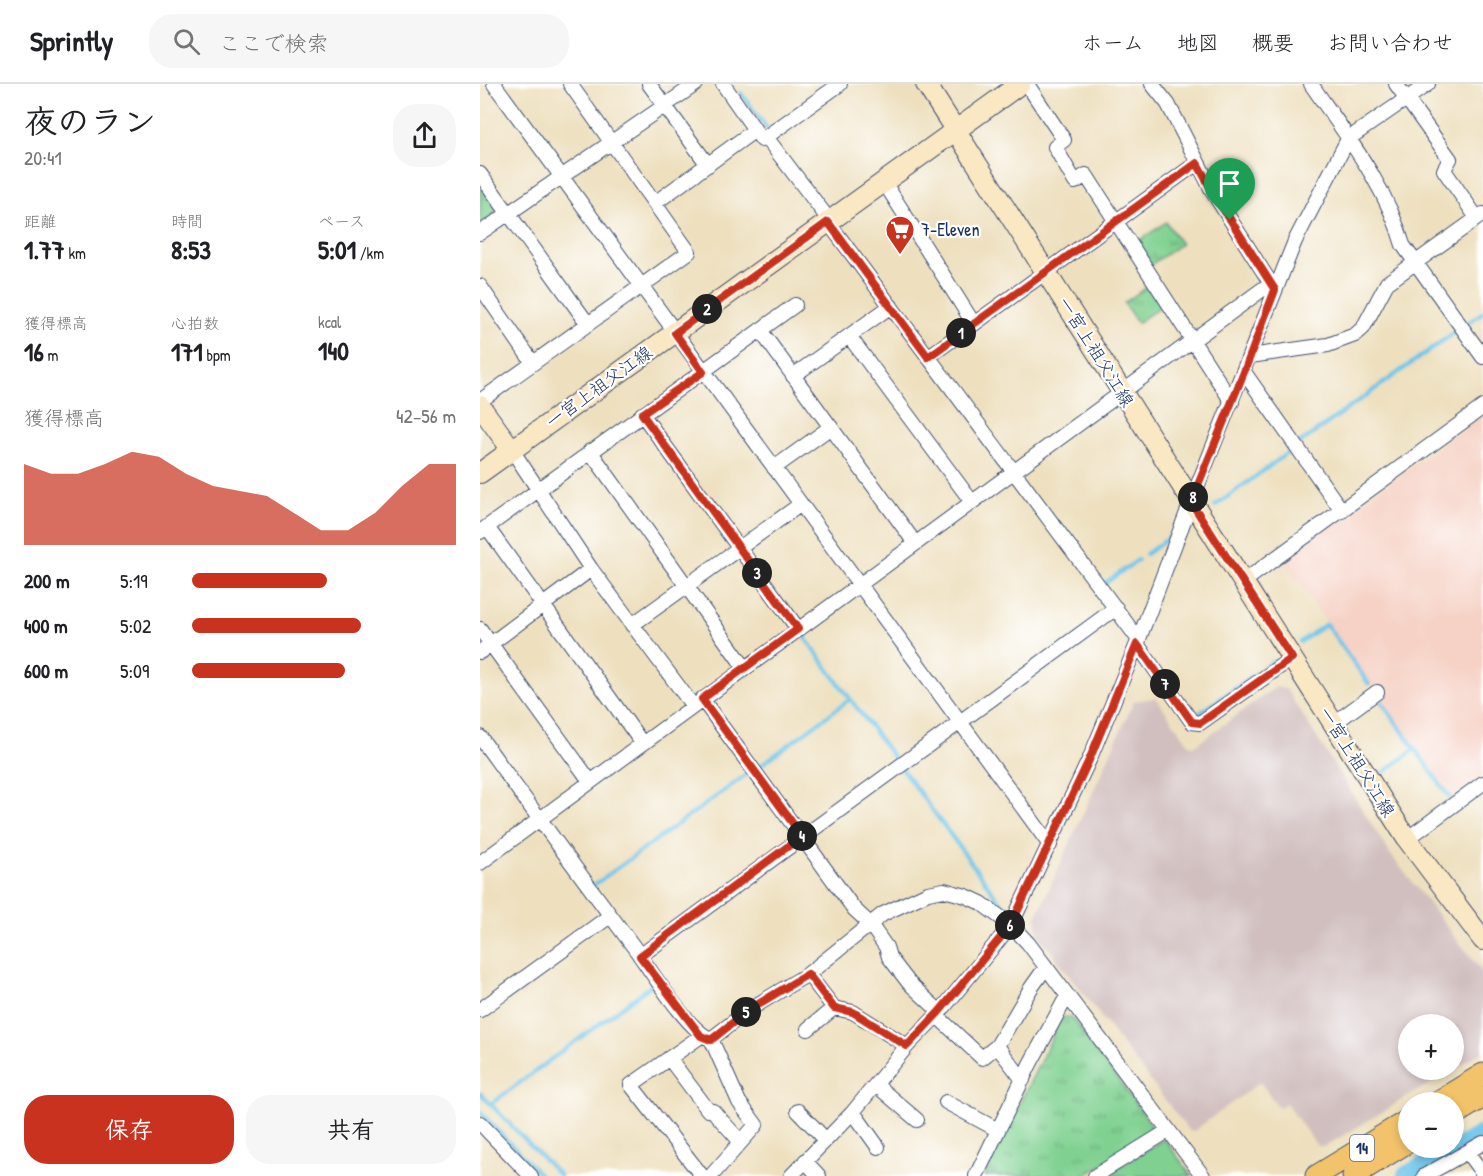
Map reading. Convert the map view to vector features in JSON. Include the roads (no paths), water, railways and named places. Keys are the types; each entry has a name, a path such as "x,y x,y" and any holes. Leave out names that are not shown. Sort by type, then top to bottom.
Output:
{"main road":[{"path":"926,84 956,130 1020,84"},
{"name":"一宮上祖父江線","path":"480,473 956,130 1407,839 1483,940"},
{"path":"480,405 512,450"},
{"path":"1453,1092 1483,1074"},
{"path":"1464,1109 1483,1097"},
{"name":"14","path":"1316,1176 1398,1126"},
{"name":"14","path":"1353,1176 1398,1148"}],"street":[{"path":"494,84 560,178 1050,845"},
{"path":"480,401 689,252 570,84"},
{"path":"649,84 708,165"},
{"path":"480,233 696,84"},
{"path":"723,84 829,222 1116,608 1192,722 1200,723 1292,658"},
{"path":"656,203 708,165 840,84"},
{"path":"1027,84 1064,140 1055,147 1076,182 1086,175 1232,402"},
{"path":"1152,84 1168,104 1214,194 1273,286"},
{"path":"1311,84 1380,189 1398,227 1403,245 1483,357"},
{"path":"1250,356 1328,345 1355,335 1363,328 1387,283 1480,216 1444,170 1450,159 1396,84"},
{"path":"791,1176 853,1112 1011,925 1090,758 1138,642 1191,502 1244,372 1273,286 1294,241 1348,139 1428,84"},
{"path":"928,357 1197,163"},
{"path":"480,174 588,324"},
{"path":"884,182 974,324"},
{"path":"480,286 533,363"},
{"path":"480,863 1192,341 1273,286"},
{"path":"642,743 543,605 484,529 795,305"},
{"path":"793,376 891,306"},
{"path":"760,330 915,543"},
{"path":"849,336 972,502"},
{"path":"1244,372 1341,511"},
{"path":"1243,582 1483,407"},
{"path":"642,414 798,629"},
{"path":"774,468 831,427"},
{"path":"512,450 591,569 633,626 698,703 802,836 854,909 870,924 886,947 889,957 909,983 982,1058 997,1046 1046,967"},
{"path":"590,451 745,668"},
{"path":"633,626 801,504"},
{"path":"486,648 591,569"},
{"path":"640,956 1116,608"},
{"path":"480,629 486,648 590,781"},
{"path":"1333,724 1377,692"},
{"path":"480,736 610,916 706,1038 740,1102 756,1125 711,1176"},
{"path":"1407,839 1483,783"},
{"path":"702,1176 631,1085 669,1058 706,1038 808,974 870,924 907,902 928,893 944,890 974,900 1011,925 1028,943 1203,1176"},
{"path":"480,1010 610,916"},
{"path":"808,974 834,1008 853,1012 907,1046"},
{"path":"976,1176 1066,996"},
{"path":"808,1029 834,1008"},
{"path":"997,1046 1023,1080"},
{"path":"669,1058 708,1110 712,1111 741,1142"},
{"path":"876,1085 917,1120"},
{"path":"946,1101 998,1130"},
{"path":"798,1111 825,1139"},
{"path":"853,1112 878,1147"},
{"path":"480,1123 525,1174"},
{"path":"1095,1176 1168,1131"},
{"path":"1424,1176 1483,1143"},
{"path":"1467,1152 1483,1174"},
{"path":"805,1161 819,1176"}],"waterway":[{"path":"741,93 768,130"},
{"path":"1468,323 1483,312"},
{"path":"1300,443 1459,329"},
{"path":"1215,506 1293,449"},
{"path":"1146,554 1174,534"},
{"path":"1104,584 1138,560"},
{"path":"1300,642 1326,624 1369,684"},
{"path":"801,632 896,761"},
{"path":"1197,715 1274,661"},
{"path":"757,768 850,699"},
{"path":"1381,701 1450,798"},
{"path":"1384,772 1415,749"},
{"path":"902,769 1009,914"},
{"path":"594,885 750,772"},
{"path":"491,1104 653,984"},
{"path":"480,1093 560,1176"},
{"path":"480,1112 541,1176"},
{"path":"1407,1176 1483,1135"}],"place":[{"name":"7-Eleven","path":"900,256"}]}
